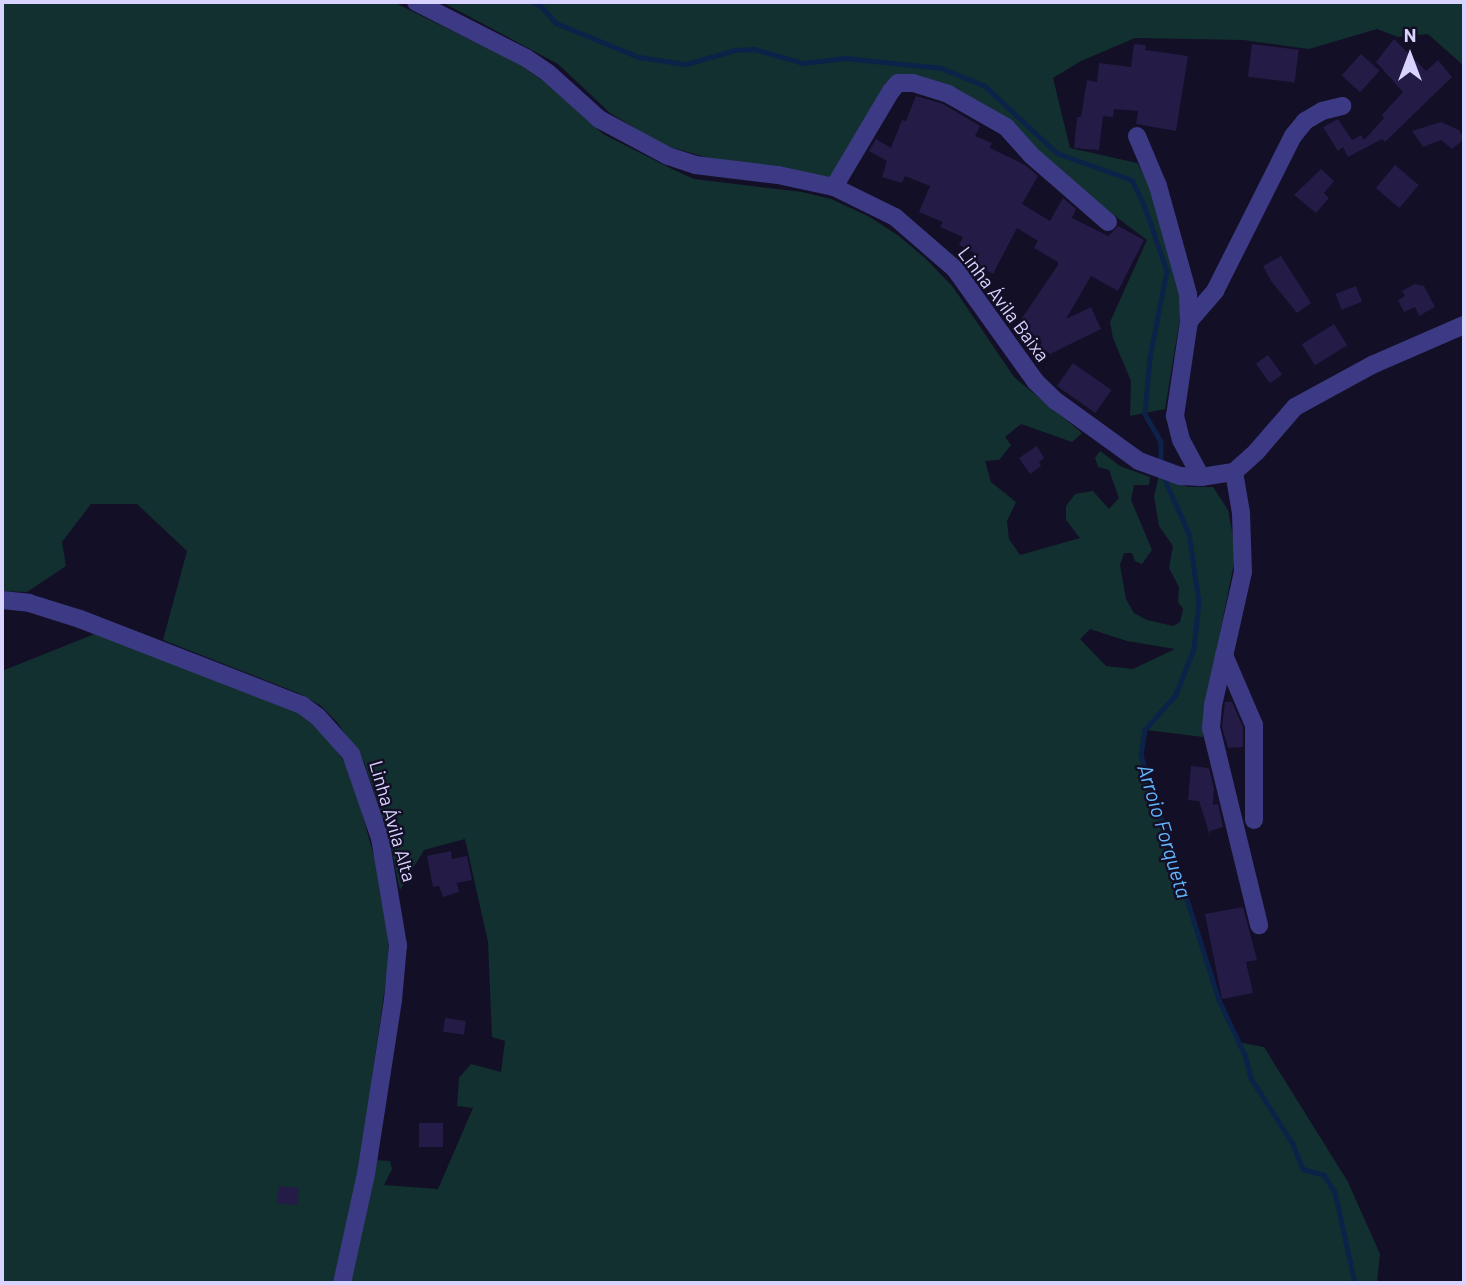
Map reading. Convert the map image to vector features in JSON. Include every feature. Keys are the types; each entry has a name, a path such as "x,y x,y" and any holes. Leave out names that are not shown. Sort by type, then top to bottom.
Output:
{"street":[{"name":"Linha Ávila Baixa","path":"416,2 526,58 548,73 607,124 668,156 695,165 778,175 834,187 895,217 936,251 972,289 1036,382 1056,401 1139,461 1180,476 1201,477 1234,472"},
{"path":"834,187 891,91 898,83 913,83 948,94 1006,127 1031,155 1108,222"},
{"path":"1189,321 1215,291 1293,136 1305,121 1322,111 1342,106"},
{"path":"1137,136 1158,186 1188,294 1189,321 1175,416 1181,440 1201,477"},
{"path":"1259,925 1211,728 1213,705 1243,572 1241,513 1234,472 1258,451 1294,407 1372,365 1464,325"},
{"name":"Linha Ávila Alta","path":"2,600 29,603 80,619 302,705 328,726 351,754 380,838 398,945 393,1000 366,1174 342,1283"},
{"path":"1224,655 1254,725 1254,820"}],"green space":[{"path":"2,2 393,2 516,62 546,83 603,134 674,170 694,179 802,192 831,199 868,216 899,236 925,258 953,287 1014,377 1082,433 1072,442 1021,424 1005,437 1011,445 999,460 985,461 991,482 1016,502 1007,521 1009,539 1020,555 1080,538 1066,520 1066,506 1075,494 1093,491 1109,509 1119,498 1109,470 1098,467 1095,458 1100,451 1120,466 1150,477 1149,485 1134,485 1131,500 1152,550 1142,564 1135,561 1132,553 1124,553 1120,565 1126,599 1134,613 1147,620 1173,626 1180,622 1183,609 1178,602 1179,587 1169,568 1173,546 1159,526 1154,496 1159,476 1188,487 1213,487 1228,510 1236,553 1205,708 1203,737 1146,730 1141,755 1219,1000 1238,1042 1264,1047 1348,1182 1380,1254 1377,1283 347,1283 374,1160 390,1161 392,1169 384,1185 438,1189 473,1108 457,1106 459,1078 471,1064 501,1072 505,1041 492,1037 488,942 465,839 424,850 400,890 388,834 364,762 337,722 320,705 298,693 163,640 187,551 137,504 91,504 62,542 66,566 27,592 2,591","holes":["1090,629 1127,641 1175,649 1133,669 1106,666 1080,639"]},
{"path":"442,2 1464,2 1464,66 1428,34 1398,37 1377,29 1309,49 1243,40 1135,38 1081,61 1053,78 1070,148 1137,163 1152,189 1184,294 1165,409 1130,416 1131,381 1113,338 1110,322 1147,240 1087,195 1041,155 901,78 886,82 829,180 705,157 663,145 610,113 558,64"},
{"path":"97,633 298,712 323,733 350,769 379,875 387,921 389,959 359,1169 333,1283 2,1283 2,671"}],"building":[{"path":"1394,39 1426,71 1438,60 1452,77 1385,142 1382,139 1348,157 1343,147 1338,151 1323,127 1338,119 1352,140 1361,135 1364,140 1384,118 1382,115 1403,92 1376,62"},
{"path":"1134,44 1146,45 1145,50 1188,56 1176,131 1136,124 1138,111 1114,109 1113,117 1103,116 1099,150 1074,148 1077,117 1081,117 1087,80 1097,82 1099,63 1131,67"},
{"path":"1252,44 1299,50 1295,82 1248,77"},
{"path":"1361,54 1380,71 1360,92 1342,76"},
{"path":"916,96 943,104 980,126 975,136 992,143 990,148 1025,165 1038,176 1022,204 1050,221 1063,198 1076,209 1072,218 1108,236 1118,226 1144,240 1118,291 1091,276 1066,319 1091,307 1101,329 1050,354 1040,346 1042,341 1018,324 1058,262 1034,248 1038,241 1017,228 993,274 974,264 979,255 959,245 963,237 940,227 943,222 919,212 930,186 905,176 902,183 882,177 887,161 869,151 876,139 891,148 902,120 906,121"},
{"path":"1441,122 1459,130 1464,139 1452,149 1441,140 1423,147 1412,131"},
{"path":"1395,165 1419,185 1399,208 1376,188"},
{"path":"1321,169 1334,181 1324,193 1329,198 1316,213 1294,195"},
{"path":"1281,256 1311,303 1297,313 1271,281 1263,266"},
{"path":"1415,284 1424,286 1435,307 1419,316 1415,307 1404,312 1398,300 1405,296 1402,291"},
{"path":"1356,286 1362,302 1342,310 1335,294"},
{"path":"1334,324 1347,345 1315,365 1302,344"},
{"path":"1268,355 1282,374 1270,383 1256,364"},
{"path":"1073,363 1112,390 1095,413 1057,386"},
{"path":"1037,446 1044,458 1039,462 1041,466 1030,474 1019,458"},
{"path":"1225,702 1232,702 1243,727 1243,747 1228,748 1222,727"},
{"path":"1191,766 1209,768 1214,789 1213,805 1218,804 1223,827 1210,831 1210,836 1199,801 1188,800"},
{"path":"451,851 452,859 467,856 472,880 457,883 459,892 443,897 439,886 433,887 427,856"},
{"path":"1243,907 1257,960 1246,962 1253,993 1222,999 1205,914"},
{"path":"445,1018 466,1021 464,1035 443,1032"},
{"path":"419,1123 443,1123 443,1147 419,1147"},
{"path":"279,1186 299,1188 297,1205 277,1203"}],"waterway":[{"name":"Arroio Forqueta","path":"533,2 540,5 556,23 639,57 686,64 735,50 754,49 803,63 845,58 941,68 985,86 1057,153 1132,180 1145,207 1167,271 1150,358 1145,414 1161,442 1161,463"},
{"name":"Arroio Forqueta","path":"1163,475 1189,534 1199,602 1194,649 1176,695 1145,730 1141,755 1219,1000 1245,1055 1251,1078 1293,1144 1303,1169 1324,1175 1335,1192 1355,1283"}]}
